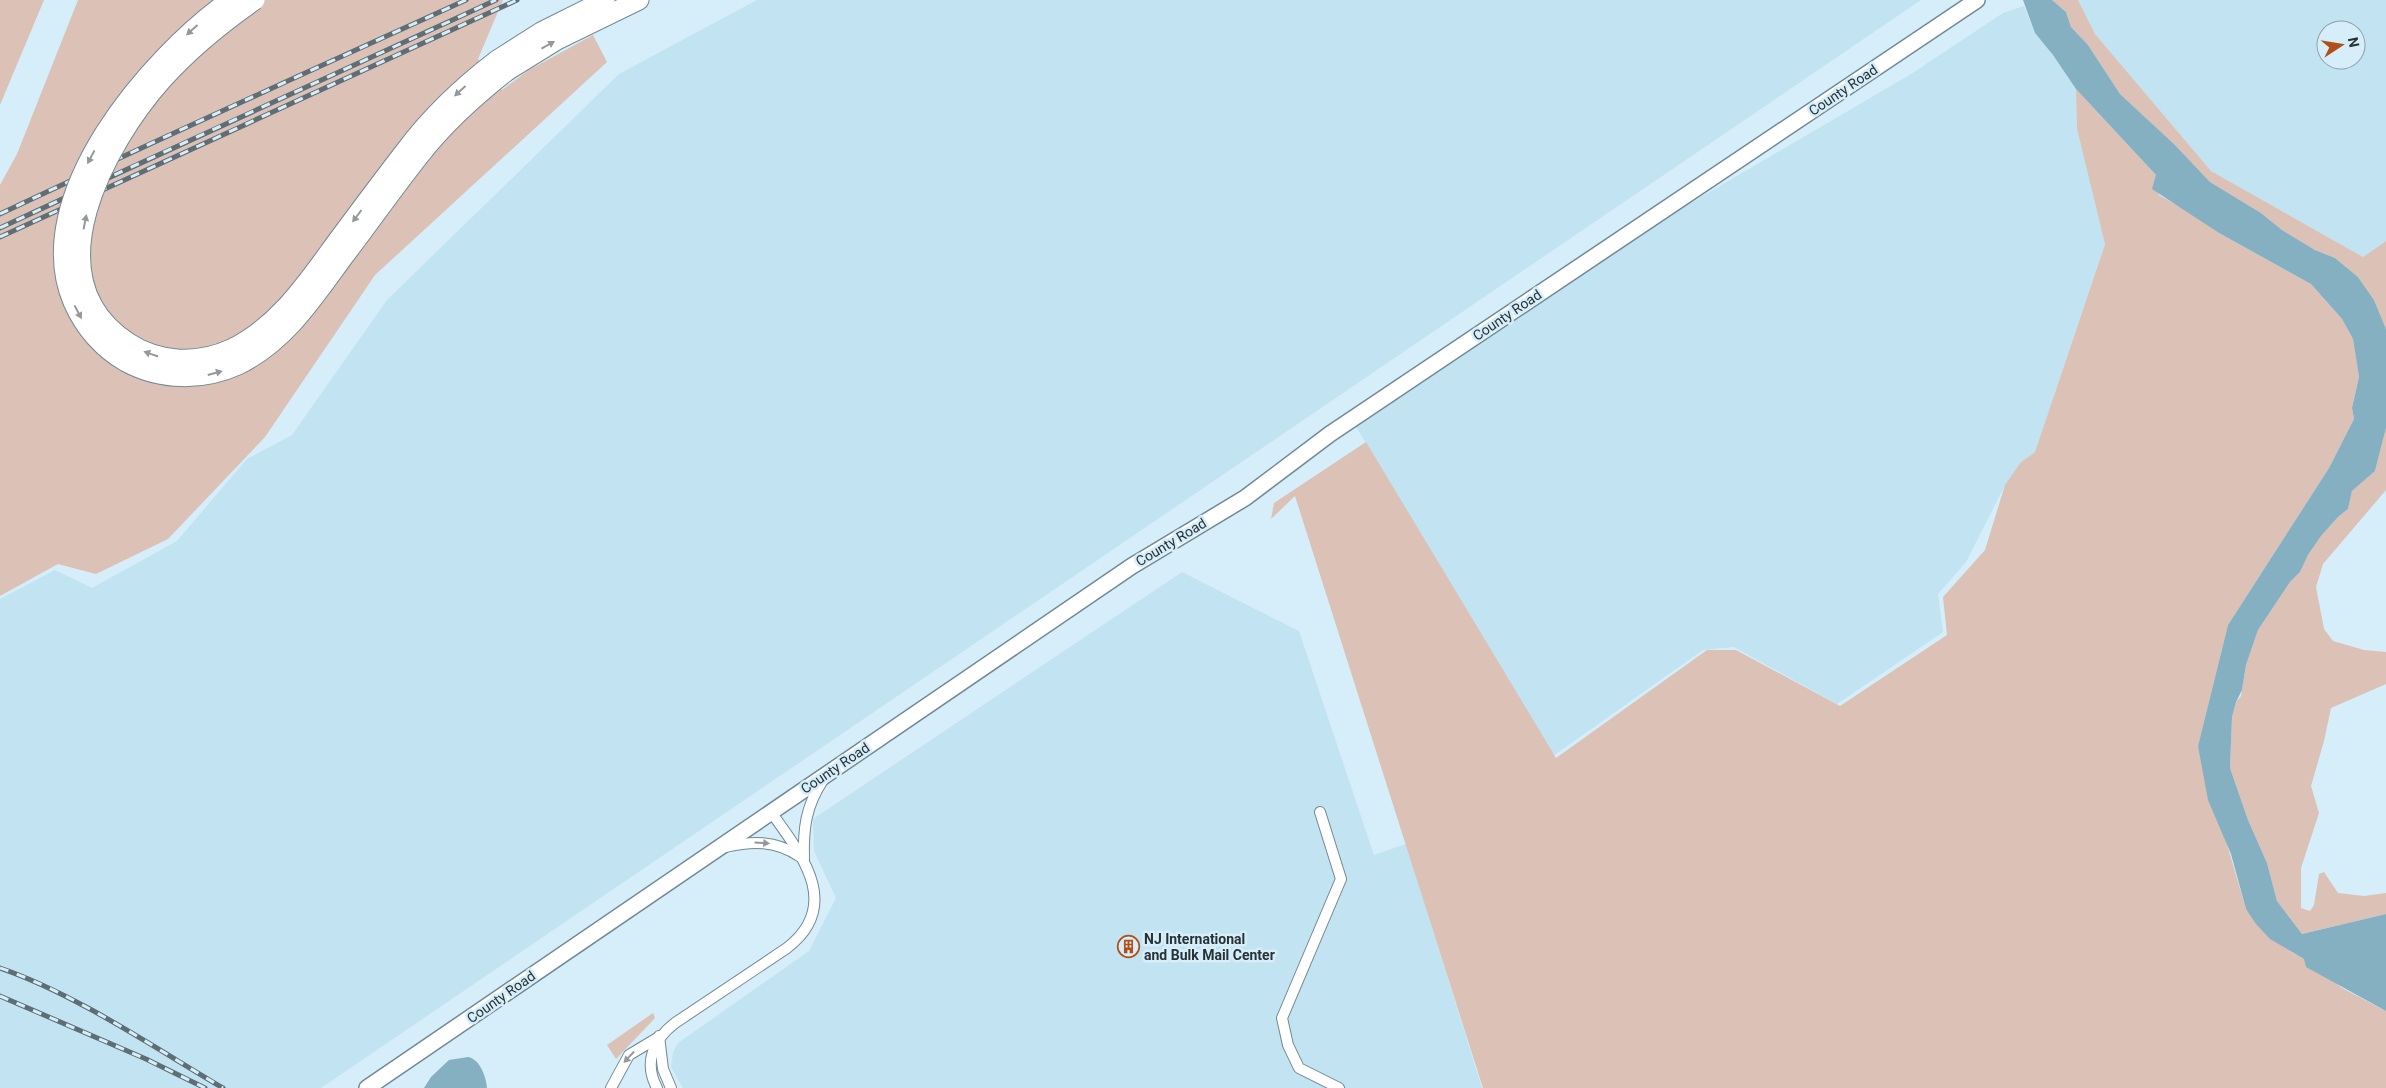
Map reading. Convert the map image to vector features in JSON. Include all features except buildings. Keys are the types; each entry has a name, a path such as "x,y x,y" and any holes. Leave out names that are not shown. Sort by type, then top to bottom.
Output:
{"highway":[{"path":"230,0 179,42 148,74 127,101 86,167 68,220 64,242 65,276 71,298 80,317 92,334 110,351 129,363 151,372 183,377 217,373 248,359 275,340 306,308 434,137 502,65 546,29 606,0"},
{"path":"255,0 201,41 169,72 148,97 109,155 88,206 82,240 81,262 85,284 93,305 106,323 122,339 142,350 163,358 191,360 218,354 239,344 272,321 305,285 423,128 460,91 502,65 640,0"}],"main road":[{"name":"County Road","path":"367,1088 716,848 1132,566 1245,498 1330,434 1977,0"}],"street":[{"path":"804,860 804,827 807,812 826,774"},
{"path":"611,1088 629,1055 660,1036 675,1023 799,938 811,915 814,894 811,875 804,860 771,812"},
{"path":"1320,812 1341,879 1282,1018 1288,1045 1299,1068 1339,1088"},
{"path":"716,848 753,842 769,843 784,847 804,860"},
{"path":"656,1087 651,1056 660,1036"},
{"path":"660,1036 663,1069 671,1088"}],"shaded area":[{"path":"0,0 44,0 0,105"},
{"path":"78,0 503,0 478,59 502,90 529,70 593,35 607,62 375,275 265,437 168,539 96,574 58,564 0,596 0,185 17,154"},
{"path":"757,0 1921,0 321,1088 0,1088 0,599 55,570 92,588 177,541 247,459 292,435 387,300 619,74"},
{"path":"2023,0 2052,0 2066,12 2071,27 2088,45 2120,94 2174,144 2210,182 2261,213 2282,230 2315,250 2335,258 2358,277 2374,300 2386,329 2386,428 2375,471 2352,491 2348,509 2321,536 2308,555 2300,572 2290,582 2258,630 2246,665 2242,690 2232,717 2230,768 2248,820 2267,863 2277,901 2302,934 2386,914 2386,1011 2306,967 2304,959 2270,939 2256,924 2246,909 2231,854 2208,800 2198,746 2228,625 2329,468 2354,419 2352,408 2359,377 2353,339 2342,319 2311,284 2219,233 2152,189 2156,175 2076,89 2053,55 2035,33"},
{"path":"2052,0 2078,0 2095,34 2211,171 2363,257 2386,241 2386,329 2374,300 2358,277 2335,258 2315,250 2282,230 2261,213 2210,182 2174,144 2120,94 2088,45 2071,27 2066,12"},
{"path":"2078,0 2386,0 2386,241 2363,257 2211,171 2095,34"},
{"path":"2024,6 2035,33 2053,55 2076,89 2077,129 2105,243 2035,452 2021,462 2002,491 1966,562 1938,594 1943,632 1837,704 1734,647 1703,650 1553,756 1355,425 1655,224 1911,74 2003,13"},
{"path":"2076,89 2156,175 2159,195 2184,209 2219,233 2311,284 2342,319 2353,339 2359,377 2352,408 2354,419 2329,468 2228,625 2198,746 2246,909 2291,952 2304,959 2342,988 2386,1011 2386,1088 1483,1088 1295,496 1271,519 1274,503 1366,442 1556,758 1707,650 1736,650 1840,706 1947,635 1943,597 1985,550 2005,485 2021,462 2035,452 2105,244 2077,129"},
{"path":"2386,428 2386,490 2323,564 2316,587 2324,629 2333,641 2364,650 2386,652 2386,684 2331,708 2311,786 2319,813 2301,868 2301,908 2310,911 2314,905 2319,874 2324,872 2338,893 2364,896 2386,893 2386,914 2302,934 2277,901 2267,863 2248,820 2230,768 2232,717 2236,702 2241,696 2246,665 2258,630 2290,582 2300,572 2308,555 2321,536 2348,509 2352,491 2375,471"},
{"name":"NJ International and Bulk Mail Center","path":"1182,572 1299,631 1374,855 1406,844 1482,1088 683,1088 671,1067 673,1052 678,1043 809,951 836,898 814,851 813,819"},
{"path":"653,1013 655,1018 616,1059 607,1045"},
{"path":"472,1058 479,1065 484,1074 487,1088 424,1088 431,1077 449,1060"}],"railway":[{"path":"0,214 466,0"},
{"path":"0,228 496,0"},
{"path":"0,237 517,0"},
{"path":"0,968 85,1006 223,1088"},
{"path":"0,996 146,1059 205,1088"}],"place":[{"name":"NJ International and Bulk Mail Center","path":"1128,947"}]}
